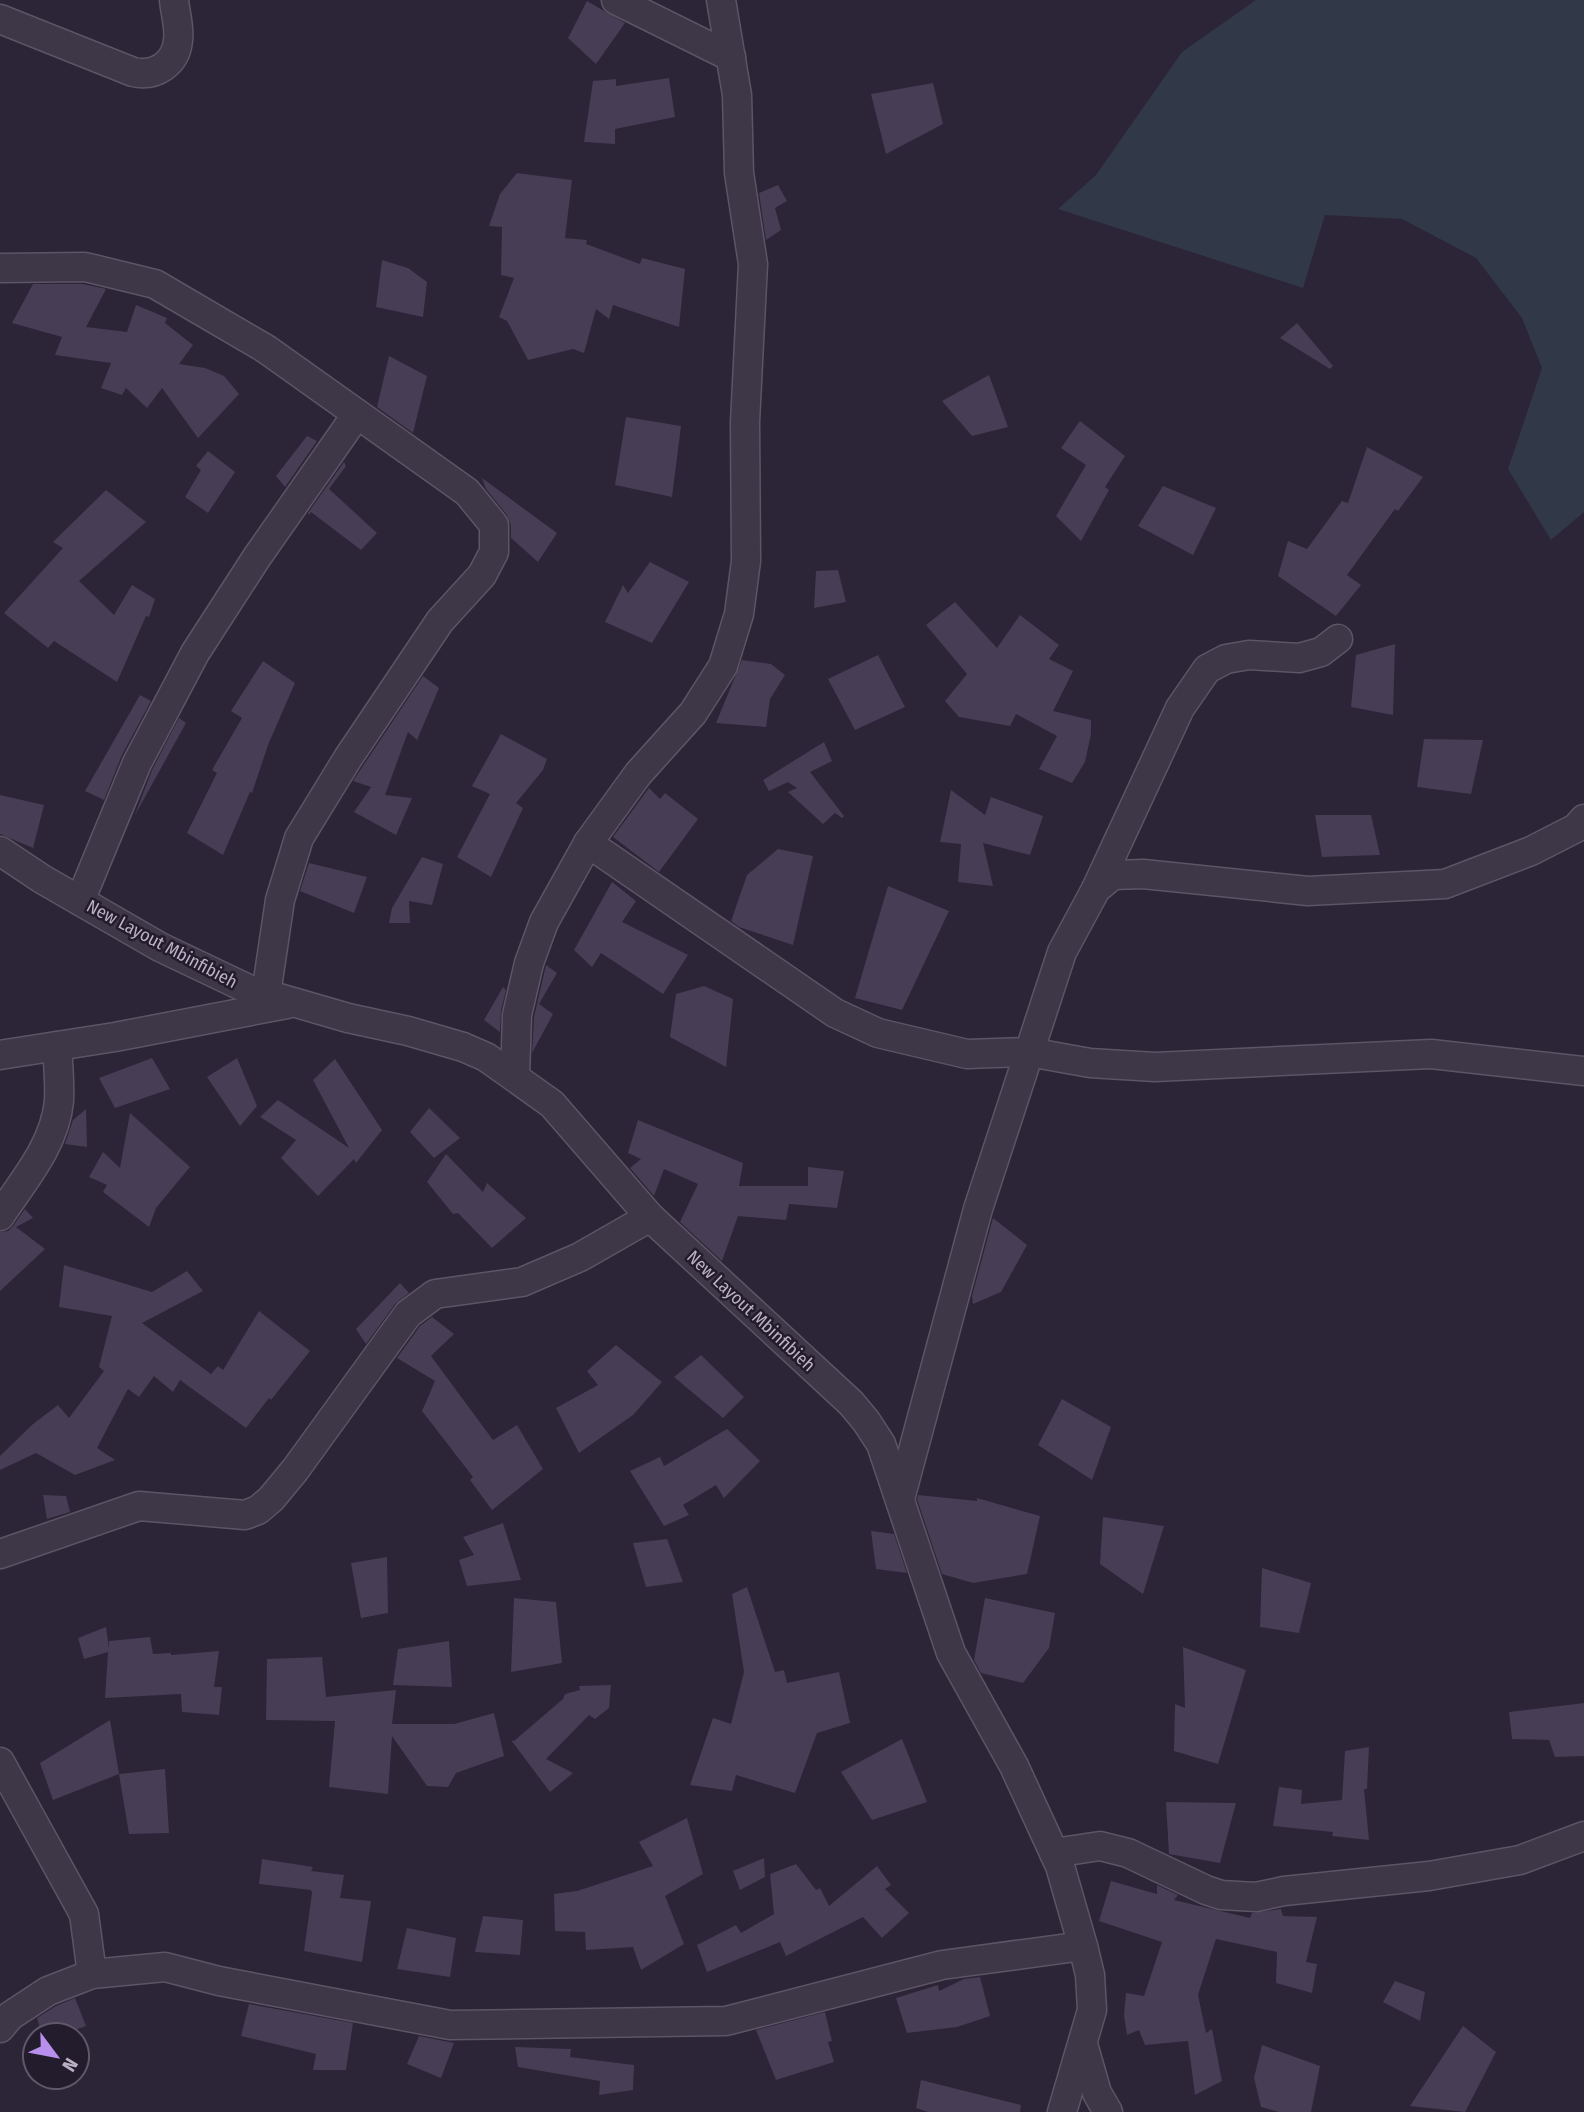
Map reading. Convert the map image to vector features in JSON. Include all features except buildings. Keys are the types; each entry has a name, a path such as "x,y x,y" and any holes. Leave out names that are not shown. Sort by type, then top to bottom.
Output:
{"street":[{"path":"0,19 147,75 159,71 171,59 178,41 174,0"},
{"path":"616,0 731,57"},
{"path":"515,1077 517,1016 529,963 544,922 588,843 638,774 693,713 723,666 739,614 746,561 745,422 753,264 739,173 737,95 720,0"},
{"path":"0,268 85,267 155,284 266,349 467,492 494,525 494,552 482,575 440,621 348,758 299,838 280,901 266,994"},
{"path":"80,901 137,763 195,653 257,557 357,414"},
{"path":"900,1499 978,1209 1062,952 1096,888 1180,708 1207,669 1226,659 1249,655 1299,657 1321,652 1338,639"},
{"path":"1096,888 1113,875 1143,874 1308,891 1445,884 1531,851 1576,828 1584,819"},
{"path":"588,843 835,1013 878,1033 967,1054 1029,1052 1090,1063 1155,1067 1431,1054 1584,1071"},
{"name":"New Layout Mbinfibieh","path":"0,851 160,947 248,989 463,1047 486,1057 552,1104 650,1217 859,1412 881,1444 951,1653 1014,1766 1054,1853 1083,1946 1090,1975 1092,2010 1062,2112"},
{"path":"0,1055 115,1037 293,1002"},
{"path":"0,1216 42,1154 51,1132 59,1101 57,1046"},
{"path":"0,1554 139,1506 245,1515 258,1510 295,1470 408,1314 435,1294 522,1282 580,1257 650,1217"},
{"path":"0,1762 84,1914 92,1974"},
{"path":"1054,1853 1100,1846 1128,1853 1221,1895 1256,1897 1284,1891 1429,1877 1507,1863 1584,1836"},
{"path":"0,2028 10,2016 48,1991 92,1974 165,1967 219,1981 450,2025 726,2021 942,1965 1083,1946"},
{"path":"1083,2044 1097,2092 1108,2112"}],"shaded area":[{"path":"1256,0 1584,0 1584,512 1551,540 1508,469 1542,368 1522,318 1476,258 1402,219 1325,215 1303,288 1058,209 1096,175 1182,52"}]}
